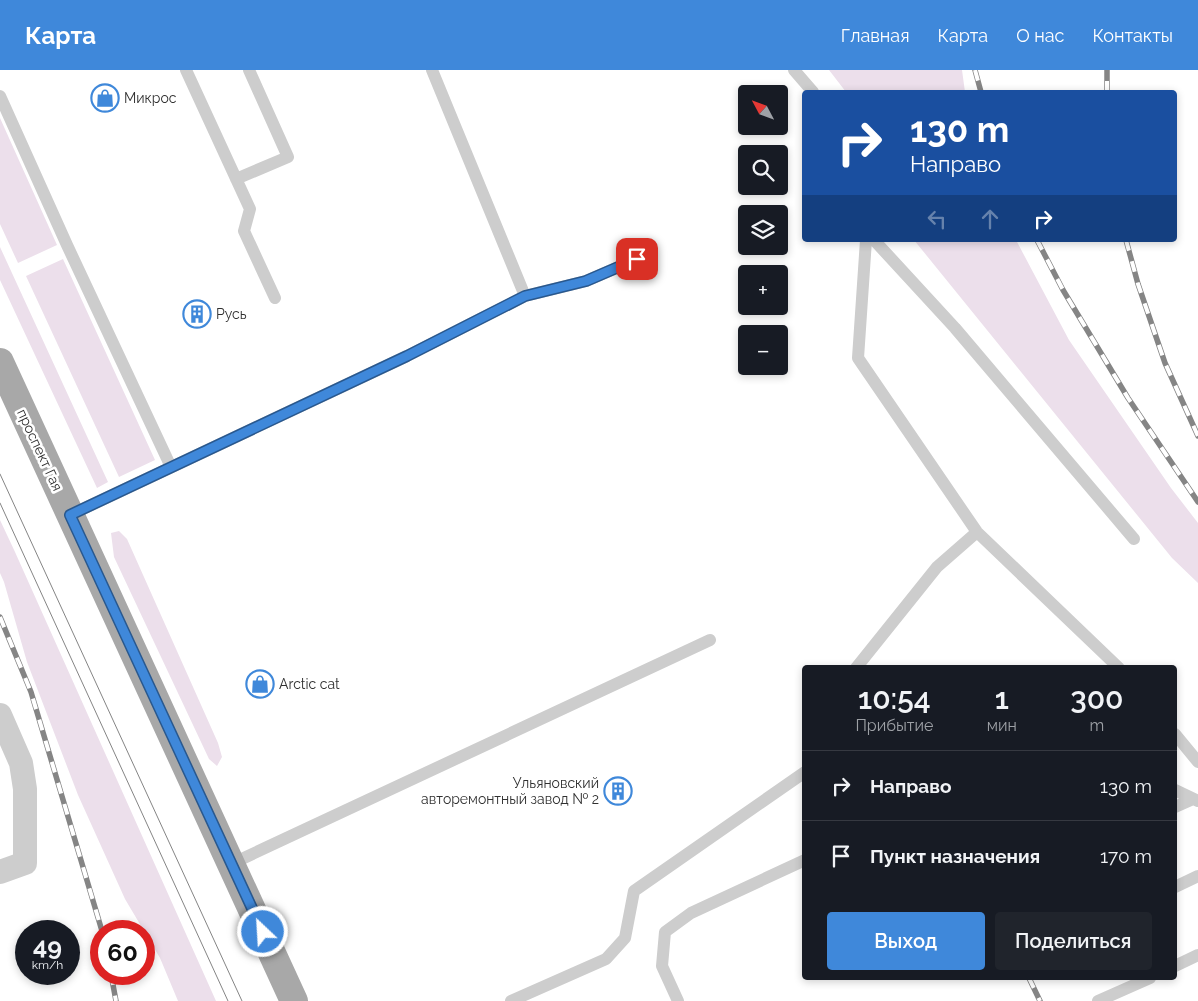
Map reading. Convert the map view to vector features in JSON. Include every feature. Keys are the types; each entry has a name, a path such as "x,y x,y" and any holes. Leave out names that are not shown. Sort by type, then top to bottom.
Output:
{"main road":[{"name":"проспект Гая","path":"0,362 294,1001"}],"street":[{"path":"0,715 21,763 25,790 24,863 0,872"}],"lane":[{"path":"186,70 250,208 244,231 276,298"},
{"path":"236,180 288,157 249,70"},
{"path":"432,70 525,296"},
{"path":"794,70 811,90"},
{"path":"0,96 66,245 171,467"},
{"path":"866,242 858,358 977,532 1116,665"},
{"path":"876,242 956,328 1134,539"},
{"path":"70,515 407,356 525,296 586,281 637,259"},
{"path":"858,665 937,567 977,532"},
{"path":"231,864 710,640"},
{"path":"1177,736 1198,762"},
{"path":"511,1001 606,958 625,938 634,891 802,774"},
{"path":"1177,791 1196,800"},
{"path":"1177,806 1196,800"},
{"path":"678,1001 662,966 665,932 691,912 802,861"},
{"path":"1177,886 1198,876"},
{"path":"1177,965 1198,955"},
{"path":"1098,1001 1145,980"}],"shaded area":[{"path":"829,70 962,70 965,90 844,90"},
{"path":"0,118 57,245 18,263 0,224"},
{"path":"916,242 1017,242 1069,340 1171,488 1198,523 1198,583 1172,558"},
{"path":"0,247 108,482 97,488 0,280"},
{"path":"63,259 155,460 119,477 26,276"},
{"path":"0,520 216,1001 178,1001 155,950 155,920 137,920 125,899 78,795 27,662 0,573"},
{"path":"119,531 127,539 218,743 222,757 217,766 209,759 114,557 111,533"}],"tram line":[{"path":"0,474 242,1001"},
{"path":"0,503 228,1001"}],"railway":[{"path":"975,70 980,90"},
{"path":"1107,70 1107,90"},
{"path":"1038,242 1063,290 1128,398 1198,502"},
{"path":"1127,242 1138,284 1165,363 1198,436"},
{"path":"0,617 31,692 99,920"},
{"path":"1030,980 1040,1001"},
{"path":"113,985 116,1001"}],"place":[{"name":"Микрос","path":"105,98"},
{"name":"Русь","path":"197,314"},
{"name":"Arctic cat","path":"260,684"},
{"name":"Ульяновский авторемонтный завод № 2","path":"618,791"}],"route":[{"path":"263,932 70,515 407,356 525,296 586,281 637,259"}]}
